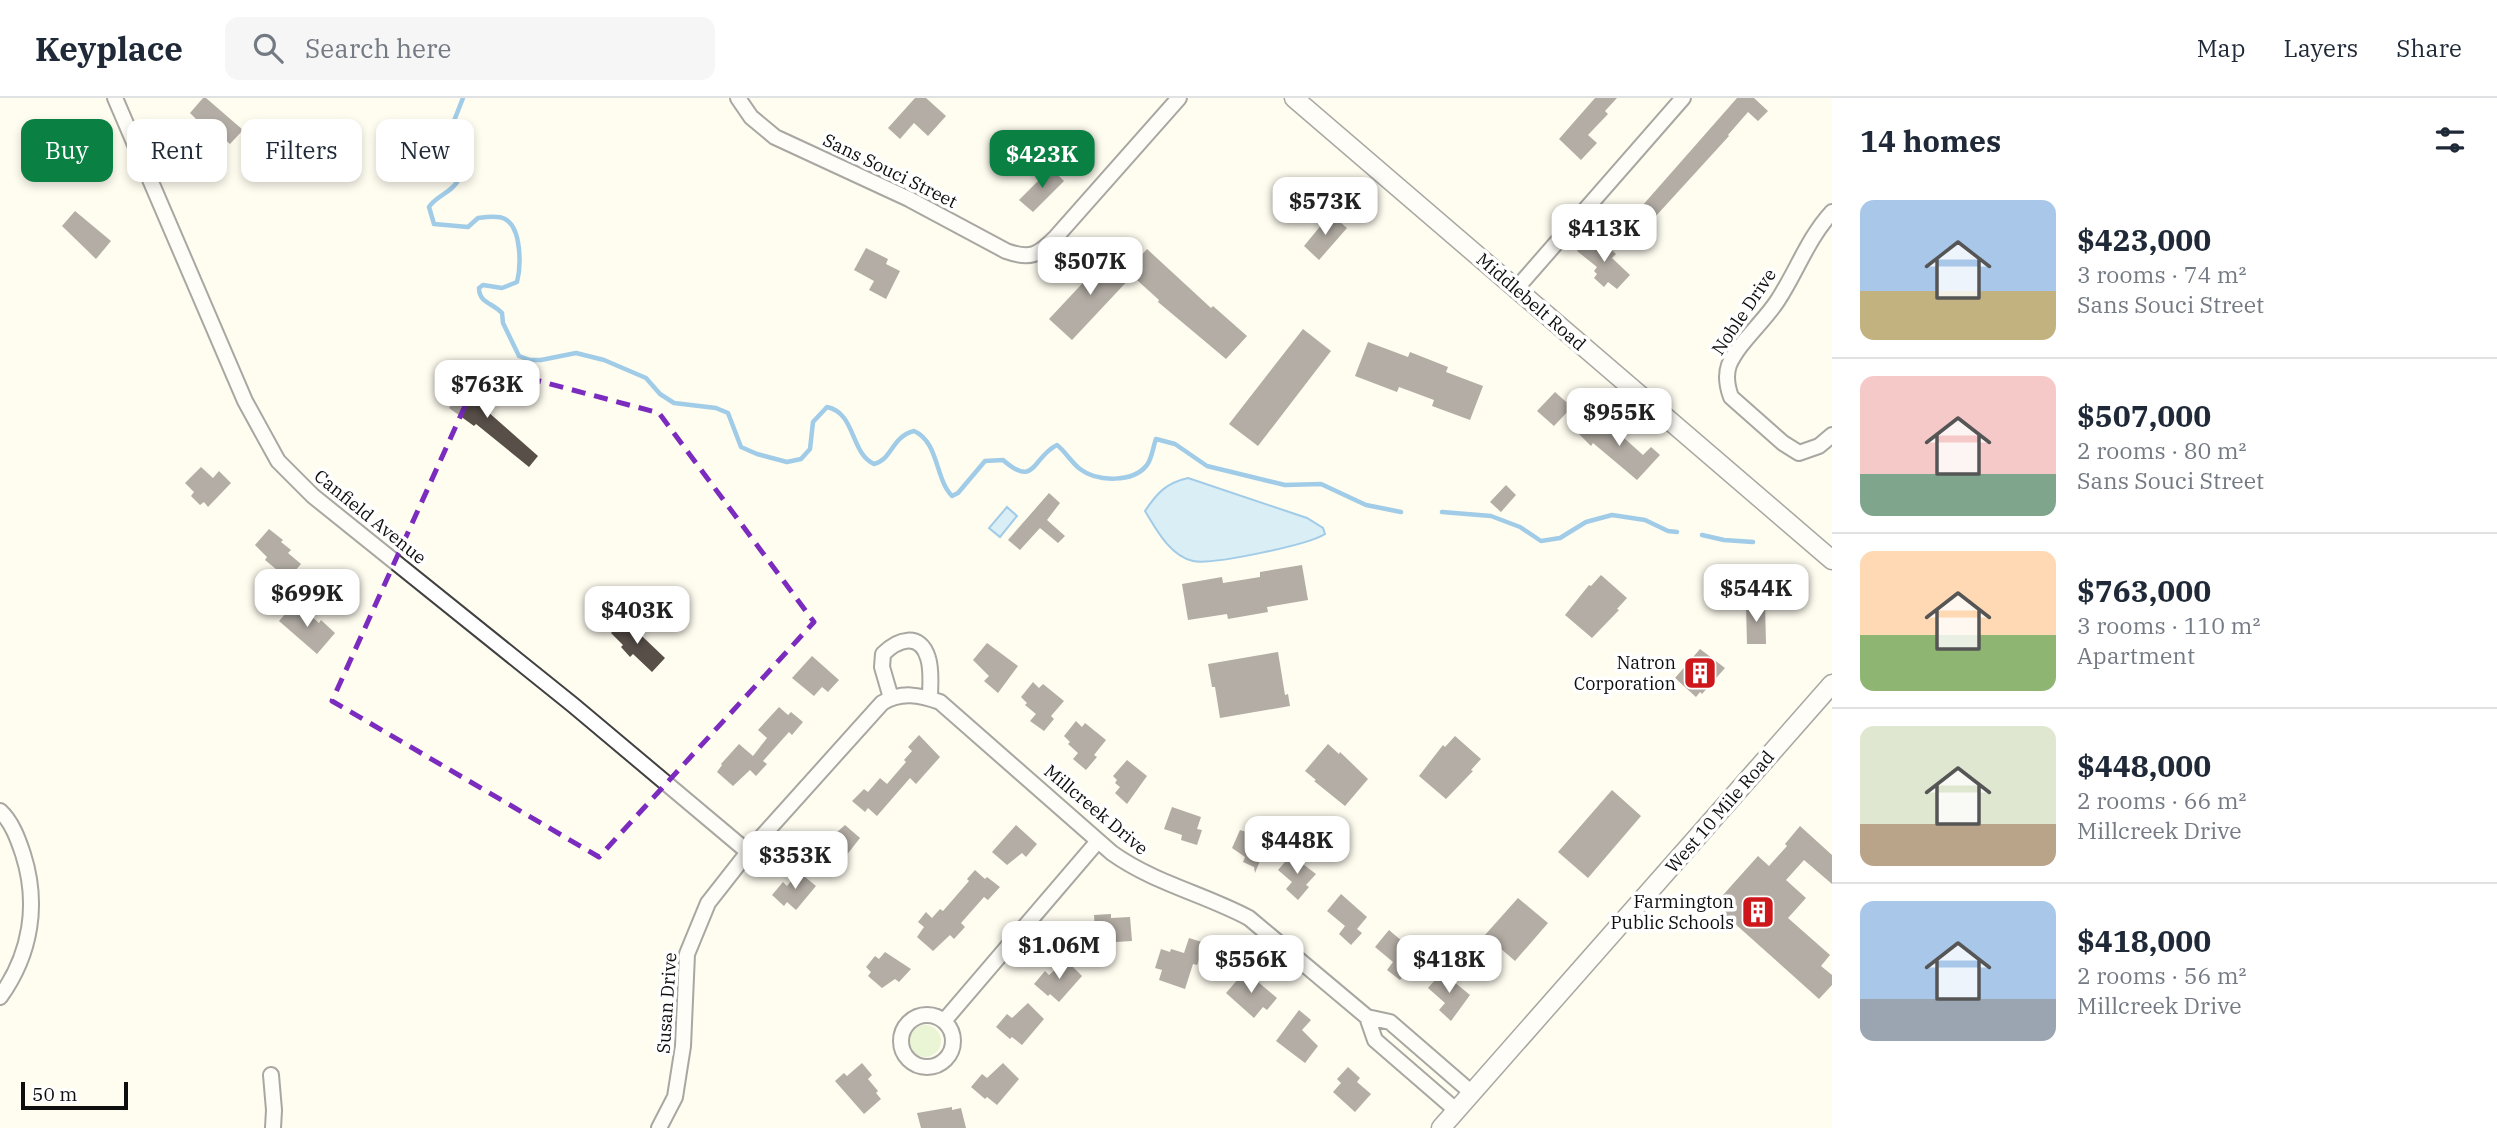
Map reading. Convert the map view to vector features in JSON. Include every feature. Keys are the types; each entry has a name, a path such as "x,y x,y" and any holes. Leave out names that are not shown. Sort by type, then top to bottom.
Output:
{"street":[{"name":"Canfield Avenue","path":"115,98 245,401 278,461 313,496 573,705 748,852"},
{"name":"Sans Souci Street","path":"738,98 751,117 775,138 909,199 1006,251 1023,257 1040,253 1056,237 1178,98"},
{"name":"Middlebelt Road","path":"1294,98 1832,560"},
{"path":"1516,289 1683,98"},
{"name":"Noble Drive","path":"1832,212 1817,229 1778,300 1735,354 1727,374 1727,387 1731,397 1783,443 1799,453 1819,446 1832,435"},
{"path":"891,698 882,667 883,654 895,643 912,641 921,645 928,657 930,698"},
{"name":"West 10 Mile Road","path":"1441,1128 1832,684"},
{"name":"Millcreek Drive","path":"891,698 910,695 940,702 1098,841 1136,870 1228,906 1249,918 1367,1017 1390,1022 1472,1093"},
{"name":"Susan Drive","path":"659,1128 676,1097 681,1068 687,954 708,903 748,852 882,703 891,698"},
{"path":"0,811 7,818 20,844 30,874 32,901 32,923 25,950 12,981 0,997"},
{"path":"944,1021 1098,841"},
{"name":"Millcreek Drive","path":"1367,1017 1375,1040 1457,1111"},
{"path":"271,1075 273,1128"}],"highlighted area":[{"path":"483,366 659,413 814,622 599,857 332,701"}],"green space":[{"path":"925,1025 936,1030 941,1041 936,1052 925,1057 914,1052 909,1041 914,1030"}],"water":[{"path":"1188,478 1307,518 1323,528 1325,534 1300,543 1239,557 1203,561 1185,558 1164,541 1145,511 1163,490"},
{"path":"1007,507 1017,516 1000,537 989,528"}],"building":[{"path":"206,98 241,128 241,132 230,144 227,141 227,119 196,119 190,113"},
{"path":"915,98 926,98 946,116 928,136 914,123 900,139 888,128"},
{"path":"1595,98 1617,98 1605,111 1608,114 1588,135 1597,143 1581,160 1559,139"},
{"path":"1737,98 1754,98 1768,111 1758,121 1748,112 1655,217 1642,206"},
{"path":"1051,168 1064,181 1033,212 1019,200"},
{"path":"75,211 111,241 96,259 62,226"},
{"path":"1333,216 1347,228 1319,260 1304,246 1327,218 1329,220"},
{"path":"1588,239 1599,248 1604,243 1616,254 1612,258 1630,275 1617,289 1608,282 1604,287 1594,278 1597,267 1577,251"},
{"path":"866,248 888,259 886,264 900,271 886,299 869,290 874,281 854,270"},
{"path":"1147,249 1211,308 1213,306 1247,336 1226,359 1158,302 1159,300 1127,271"},
{"path":"1109,255 1132,276 1072,340 1049,319"},
{"path":"1303,329 1331,351 1258,446 1229,424"},
{"path":"1368,342 1408,357 1410,352 1448,367 1446,372 1483,386 1470,420 1432,406 1434,400 1399,387 1397,392 1355,376"},
{"path":"455,380 464,388 469,383 486,397 484,399 492,405 487,411 538,456 529,467 476,424 474,426 449,408 456,399 445,391"},
{"path":"1555,392 1572,407 1554,426 1537,411"},
{"path":"1590,419 1602,430 1611,421 1626,435 1624,438 1643,455 1651,447 1660,455 1637,480 1578,433"},
{"path":"201,467 213,478 219,471 231,483 208,507 204,502 200,505 191,496 194,492 185,483"},
{"path":"1506,485 1516,495 1501,512 1490,502"},
{"path":"1049,493 1060,503 1047,520 1065,536 1058,543 1040,528 1020,550 1008,540"},
{"path":"269,529 283,540 281,542 291,550 288,553 301,564 288,579 265,560 267,557 255,545"},
{"path":"1302,565 1308,600 1267,607 1268,612 1228,619 1227,614 1188,620 1182,584 1222,577 1223,583 1260,577 1260,572"},
{"path":"1601,575 1627,598 1592,638 1565,615 1589,585"},
{"path":"1765,603 1766,644 1747,644 1746,604"},
{"path":"293,605 309,619 311,616 319,623 321,620 335,633 317,654 279,621"},
{"path":"624,619 665,658 652,672 633,654 630,657 611,633"},
{"path":"987,643 1018,666 998,693 984,681 989,676 973,660"},
{"name":"Natron Corporation","path":"1700,649 1725,668 1702,694 1700,692 1696,697 1675,678"},
{"path":"1278,652 1285,695 1288,694 1290,706 1220,718 1208,664"},
{"path":"812,656 839,680 828,692 822,687 814,696 792,678"},
{"path":"1033,682 1039,688 1043,684 1064,701 1051,716 1054,719 1044,731 1030,721 1036,714 1025,705 1027,703 1021,697"},
{"path":"779,707 788,715 791,712 803,722 792,735 789,732 763,761 767,764 756,776 750,770 733,786 717,772 721,764 739,744 753,756 767,738 758,730"},
{"path":"1076,721 1082,727 1085,723 1106,740 1086,770 1073,759 1078,753 1064,736"},
{"path":"919,735 940,757 916,784 910,778 877,816 868,808 865,812 852,801 864,789 868,792 880,778 887,784 906,762 904,760 912,751 908,747"},
{"path":"1455,736 1481,759 1446,799 1419,776 1443,745 1445,747"},
{"path":"1328,744 1368,779 1345,806 1305,771"},
{"path":"1127,760 1147,776 1127,804 1115,793 1120,787 1113,776"},
{"path":"1612,790 1641,816 1588,878 1558,852"},
{"path":"1172,807 1201,817 1197,829 1202,830 1197,845 1181,840 1182,835 1164,829"},
{"path":"845,825 860,838 838,866 828,857 825,860 813,849 824,836 828,840"},
{"path":"1016,825 1037,844 1026,857 1022,853 1007,865 992,852"},
{"name":"Farmington Public Schools","path":"1800,826 1832,855 1832,884 1804,860 1786,880 1806,898 1788,918 1830,955 1821,966 1832,975 1832,985 1819,999 1714,905 1758,856 1769,866"},
{"path":"1240,830 1269,839 1255,873 1254,867 1243,862 1245,857 1232,848"},
{"path":"1291,855 1316,874 1298,900 1286,889 1292,882 1278,870"},
{"path":"975,870 1000,887 988,900 984,897 961,923 965,927 954,939 950,935 933,951 917,937 924,927 918,922 926,912 932,918 940,909 943,911"},
{"path":"799,872 816,886 796,910 787,902 784,906 772,895 783,882 787,886"},
{"path":"1341,894 1367,917 1357,929 1362,933 1351,945 1339,934 1345,926 1327,911"},
{"path":"1518,898 1548,923 1515,961 1485,935"},
{"path":"1111,914 1111,918 1130,917 1132,941 1100,943 1099,930 1095,931 1094,915"},
{"path":"1389,930 1416,953 1405,965 1410,969 1400,980 1387,970 1393,962 1375,947"},
{"path":"1189,938 1205,943 1197,965 1193,964 1185,989 1159,980 1162,970 1155,968 1161,949 1184,953"},
{"path":"885,952 911,969 899,982 895,979 882,988 868,976 871,972 866,967 875,956 879,959"},
{"path":"1066,960 1082,976 1059,1002 1034,984 1045,971 1049,975"},
{"path":"1245,971 1277,998 1267,1010 1263,1007 1254,1018 1226,993"},
{"path":"1442,972 1470,995 1451,1021 1439,1010 1445,1003 1428,988"},
{"path":"1028,1003 1044,1019 1022,1045 996,1027 1007,1014 1012,1018"},
{"path":"1299,1010 1311,1020 1302,1030 1318,1046 1305,1063 1276,1041"},
{"path":"862,1063 872,1075 868,1079 881,1099 864,1114 835,1081 844,1073 847,1076"},
{"path":"1003,1063 1019,1079 997,1105 971,1087 982,1074 987,1078"},
{"path":"1348,1067 1360,1078 1357,1082 1371,1094 1355,1112 1333,1092 1341,1083 1337,1079"},
{"path":"952,1107 952,1110 961,1108 966,1128 921,1128 917,1113"}],"waterway":[{"path":"463,98 452,126 459,179 429,207 434,224 468,227 478,218 492,217 505,219 511,224 519,248 517,282 502,288 483,285 479,288 481,297 502,313 503,323 519,356 541,360 576,353 604,360 646,378 660,394 674,403 716,408 728,413 741,447 787,462 801,459 810,449 813,422 827,407 843,417 866,459 874,464 880,462 901,438 914,431 928,443 942,480 952,496 958,493 985,461 1003,460 1022,472 1028,471 1057,445 1087,473 1105,478 1124,478 1141,471 1147,465 1156,439 1175,444 1207,466 1285,485 1321,484 1366,505 1401,512"},
{"path":"1442,512 1491,516 1520,527 1541,541 1560,538 1586,522 1612,515 1645,520 1668,531 1677,532"},
{"path":"1702,535 1753,542"}],"place":[{"name":"Natron Corporation","path":"1700,673"},
{"name":"Farmington Public Schools","path":"1758,912"}]}
